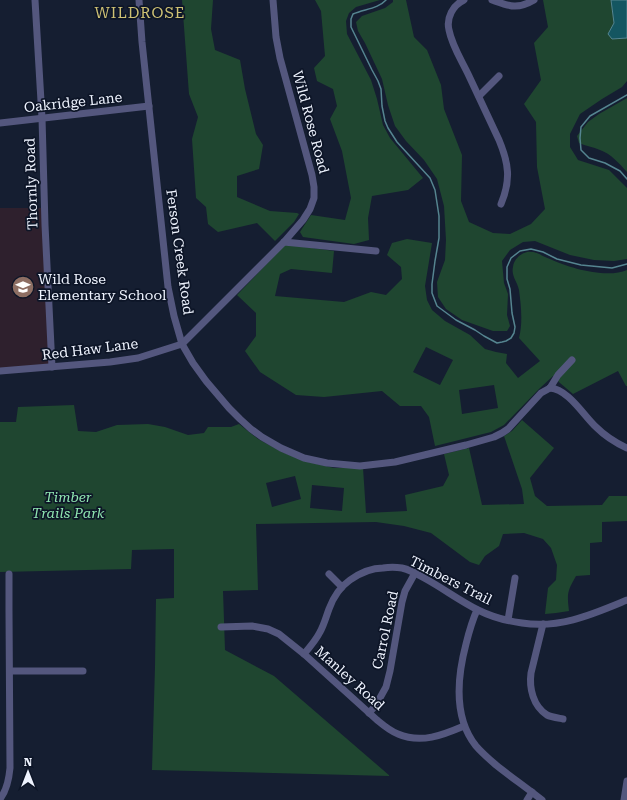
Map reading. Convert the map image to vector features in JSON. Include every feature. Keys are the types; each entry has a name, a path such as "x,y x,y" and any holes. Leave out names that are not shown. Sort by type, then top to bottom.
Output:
{"street":[{"name":"Thornly Road","path":"35,0 42,118 45,224 52,367"},
{"name":"Ferson Creek Road","path":"139,0 142,42 168,287 174,316 182,344 193,364 229,408 251,429 270,442 292,453 316,461 360,466 395,462 466,445 494,437 502,433 508,429 541,393 550,388 558,375 572,360"},
{"name":"Wild Rose Road","path":"182,344 284,242 303,220 310,209 314,198 312,175 280,58 276,37 273,0"},
{"path":"492,0 515,7 527,4 534,0"},
{"path":"460,1 450,15 449,30 455,47 499,140 506,159 508,176 507,186 501,204"},
{"path":"478,96 499,76"},
{"name":"Oakridge Lane","path":"0,123 149,106"},
{"path":"284,242 376,251"},
{"name":"Red Haw Lane","path":"0,371 110,362 138,358 182,344"},
{"path":"550,388 562,392 596,427 614,442 627,448"},
{"name":"Timbers Trail","path":"304,654 321,632 332,601 342,587 360,574 377,568 402,568 415,573 477,610 498,618 523,623 543,624 577,620 627,600"},
{"name":"Carrol Road","path":"369,713 376,705 386,687 402,602 405,591 415,573"},
{"path":"0,799 9,780 10,768 9,574"},
{"path":"329,574 342,587"},
{"path":"508,620 515,578"},
{"path":"477,610 472,622 462,659 460,673 458,703 464,726 481,752 542,800"},
{"path":"543,624 531,673 530,681 532,692 540,709 548,716 563,719"},
{"name":"Manley Road","path":"221,627 252,626 268,629 278,634 304,654 388,729 398,734 420,738 440,736 464,726"},
{"path":"10,671 83,671"},
{"path":"624,800 627,781"},
{"path":"527,800 532,792"}],"shaded area":[{"path":"611,0 627,0 627,38 612,39 608,34 614,23"},
{"name":"Wild Rose Elementary School","path":"0,208 43,208 50,366 0,370"}],"green space":[{"path":"182,0 213,0 211,29 215,50 240,60 245,89 256,134 263,145 259,169 237,176 237,197 270,211 299,214 294,222 275,241 257,223 218,232 208,224 206,207 196,198 192,139 198,117 189,94"},
{"path":"315,0 380,0 356,7 349,13 346,21 347,34 371,80 383,125 390,138 423,178 408,190 372,196 368,218 369,240 354,244 303,237 300,232 311,215 345,220 351,198 342,151 330,119 337,106 333,89 317,81 314,68 325,56 321,11"},
{"path":"393,0 406,0 414,37 427,50 441,85 444,109 462,155 461,201 469,222 493,233 510,234 531,224 545,209 537,167 536,122 524,104 541,80 534,43 548,27 543,0 611,0 614,23 612,39 627,38 627,81 622,87 580,114 570,134 570,147 578,160 609,170 627,188 627,259 614,261 594,260 570,255 535,241 523,242 510,250 502,261 504,283 508,294 507,315 510,326 507,331 493,331 462,320 446,309 438,297 437,282 445,260 446,240 444,206 437,179 424,160 406,141 395,126 382,79 358,31 356,22 362,16 385,8 393,2"},
{"path":"627,98 627,172 608,154 579,143 577,136 588,122"},
{"path":"407,239 432,243 425,286 427,300 432,310 445,321 470,335 485,349 507,354 506,363 518,378 540,361 519,338 521,320 519,290 513,276 514,264 518,257 524,253 530,252 577,269 599,273 627,270 627,386 618,371 573,394 553,376 504,425 491,432 435,446 429,417 421,406 400,406 382,391 324,397 296,395 260,372 245,351 256,336 256,313 237,295 285,245 334,251 332,273 291,269 280,274 275,296 344,302 371,292 386,295 402,279 401,267 387,255 392,243","holes":["426,347 453,360 440,385 413,372","494,385 498,408 462,414 459,390"]},
{"name":"Timber Trails Park","path":"74,405 78,431 96,432 117,425 148,424 165,427 188,435 204,433 208,427 231,427 239,424 258,439 282,452 304,461 334,468 363,468 366,513 407,511 405,495 443,486 449,475 444,454 469,448 482,505 524,504 522,489 504,436 512,431 522,420 554,448 530,478 535,496 547,506 602,505 609,496 627,496 627,521 602,522 602,542 590,543 590,575 576,576 569,589 569,611 545,614 548,588 556,580 557,565 551,548 543,539 524,533 503,534 499,546 485,556 479,565 470,562 431,533 404,526 376,522 256,524 258,590 223,591 225,650 274,676 390,776 152,770 156,599 174,598 174,549 132,550 131,569 0,572 0,422 16,422 18,407","holes":["295,476 301,499 272,507 266,483","312,485 344,488 342,511 310,508"]}],"waterway":[{"path":"386,0 375,7 353,14 351,19 351,27 381,89 382,106 388,128 397,142 430,178 435,190 439,216 439,238 432,293 437,306 456,320 484,336 497,343 502,342 511,338 514,333 515,327 510,289 507,279 507,267 511,258 520,251 531,249 543,252 557,259 581,265 612,268 627,264"},
{"path":"627,95 590,116 581,127 580,138 581,150 589,158 605,163 620,171 627,179"}],"place":[{"name":"Wild Rose Elementary School","path":"23,287"}],"district":[{"name":"WILDROSE","path":"140,13"}]}
